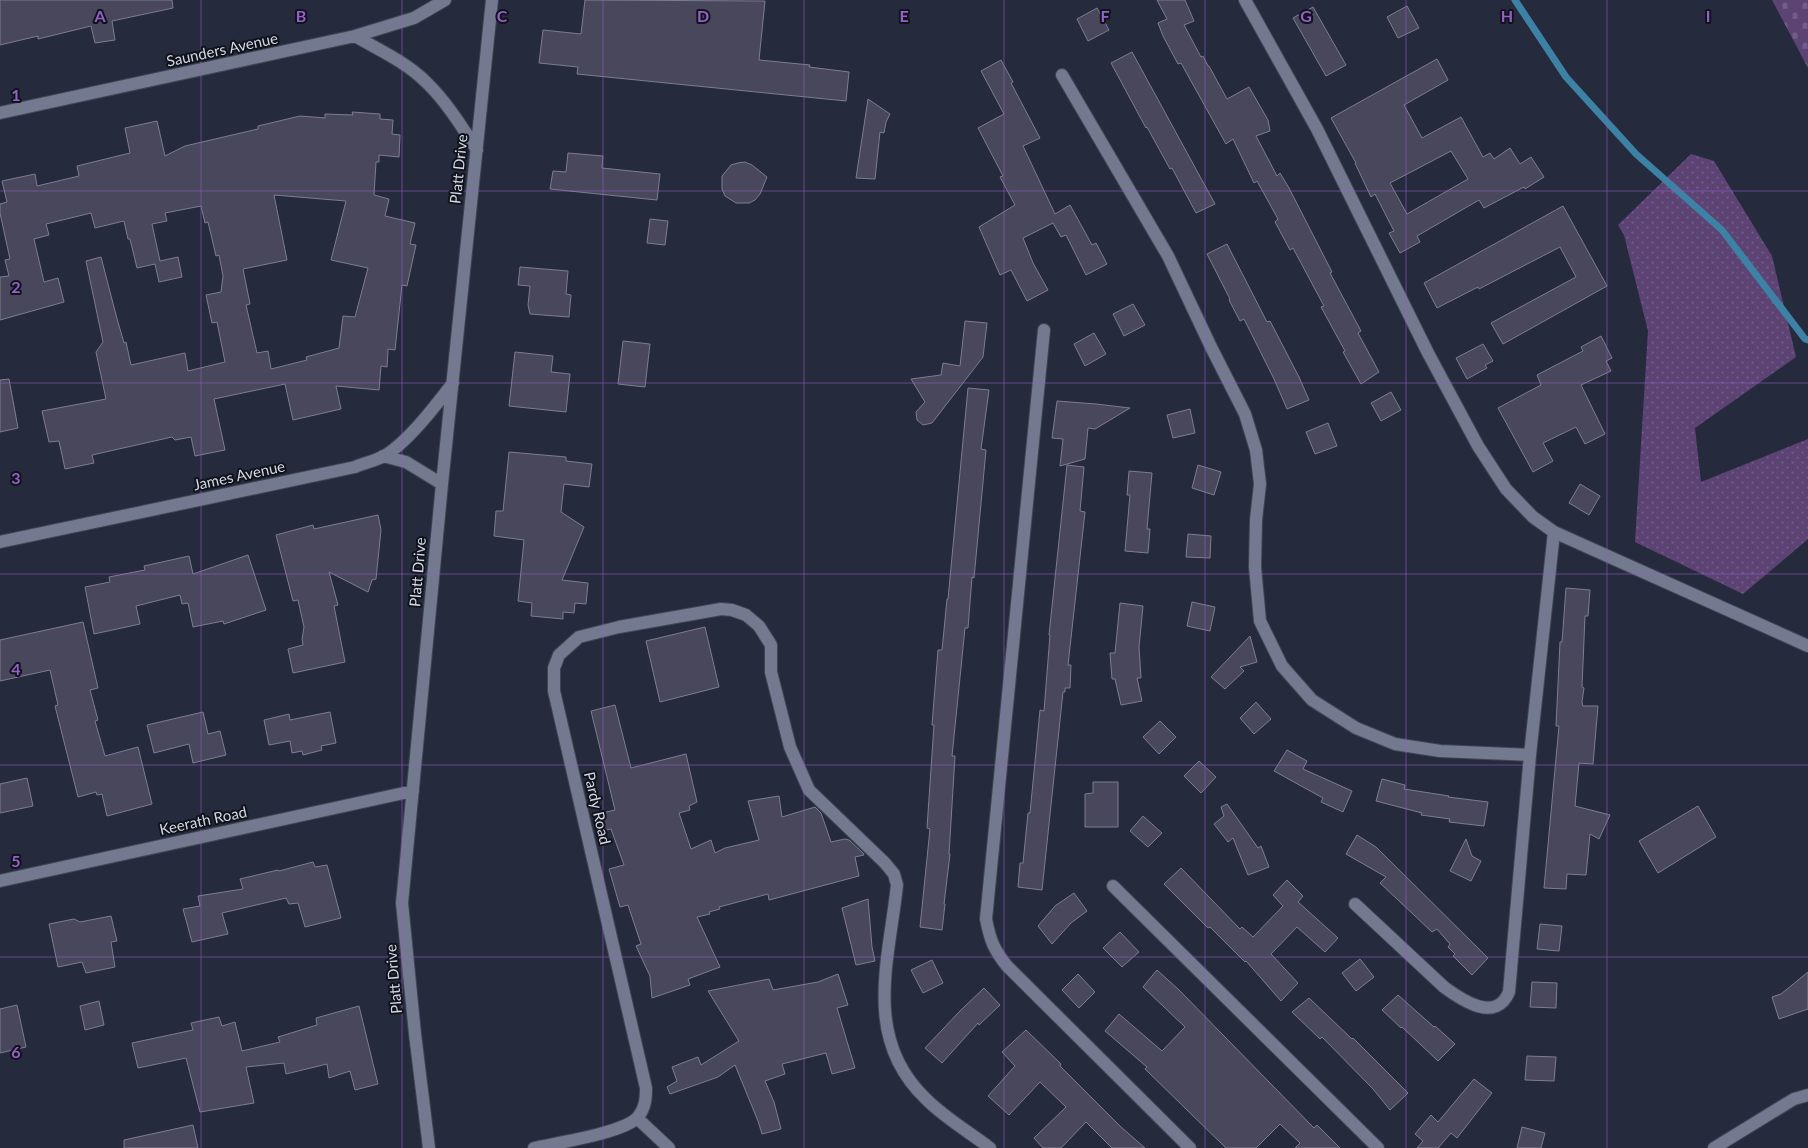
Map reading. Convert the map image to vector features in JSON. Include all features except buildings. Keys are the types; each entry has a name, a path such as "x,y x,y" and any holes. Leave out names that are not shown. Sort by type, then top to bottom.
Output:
{"street":[{"name":"Saunders Avenue","path":"0,113 354,36 414,18 445,0"},
{"name":"Platt Drive","path":"430,1148 415,1034 402,903 442,484 492,0"},
{"path":"1245,0 1316,129 1428,353 1478,446 1506,489 1533,517 1554,532 1808,646"},
{"path":"354,36 408,67 427,82 477,150"},
{"path":"1062,75 1168,256 1245,414 1256,450 1260,484 1256,520 1255,567 1260,621 1282,666 1312,700 1356,728 1395,744 1440,751 1530,755"},
{"path":"1044,330 986,920 990,940 998,955 1190,1148"},
{"name":"James Avenue","path":"0,542 355,467 383,456 400,444 432,411 453,383"},
{"path":"383,456 406,462 442,484"},
{"path":"1355,904 1451,992 1474,1006 1486,1008 1502,1004 1509,992 1530,755 1554,532"},
{"name":"Pardy Road","path":"637,1118 646,1104 646,1088 554,691 554,668 559,654 579,637 619,627 721,609 732,610 746,616 758,626 770,645 771,672 790,747 809,790 886,863 894,874 897,885 886,966 884,1012 893,1051 909,1078 925,1099 990,1148"},
{"name":"Keerath Road","path":"0,881 413,791"},
{"path":"1113,886 1378,1148"},
{"path":"1714,1148 1794,1099 1808,1095"},
{"path":"534,1148 622,1127 637,1118 668,1148"}],"green space":[{"path":"1772,0 1808,0 1808,68"},
{"path":"1691,154 1714,161 1772,256 1796,357 1695,428 1701,482 1808,439 1808,539 1743,594 1635,542 1648,331 1624,235 1618,225"}],"waterway":[{"path":"1515,0 1566,77 1636,154 1722,230 1805,339 1808,340"}]}
